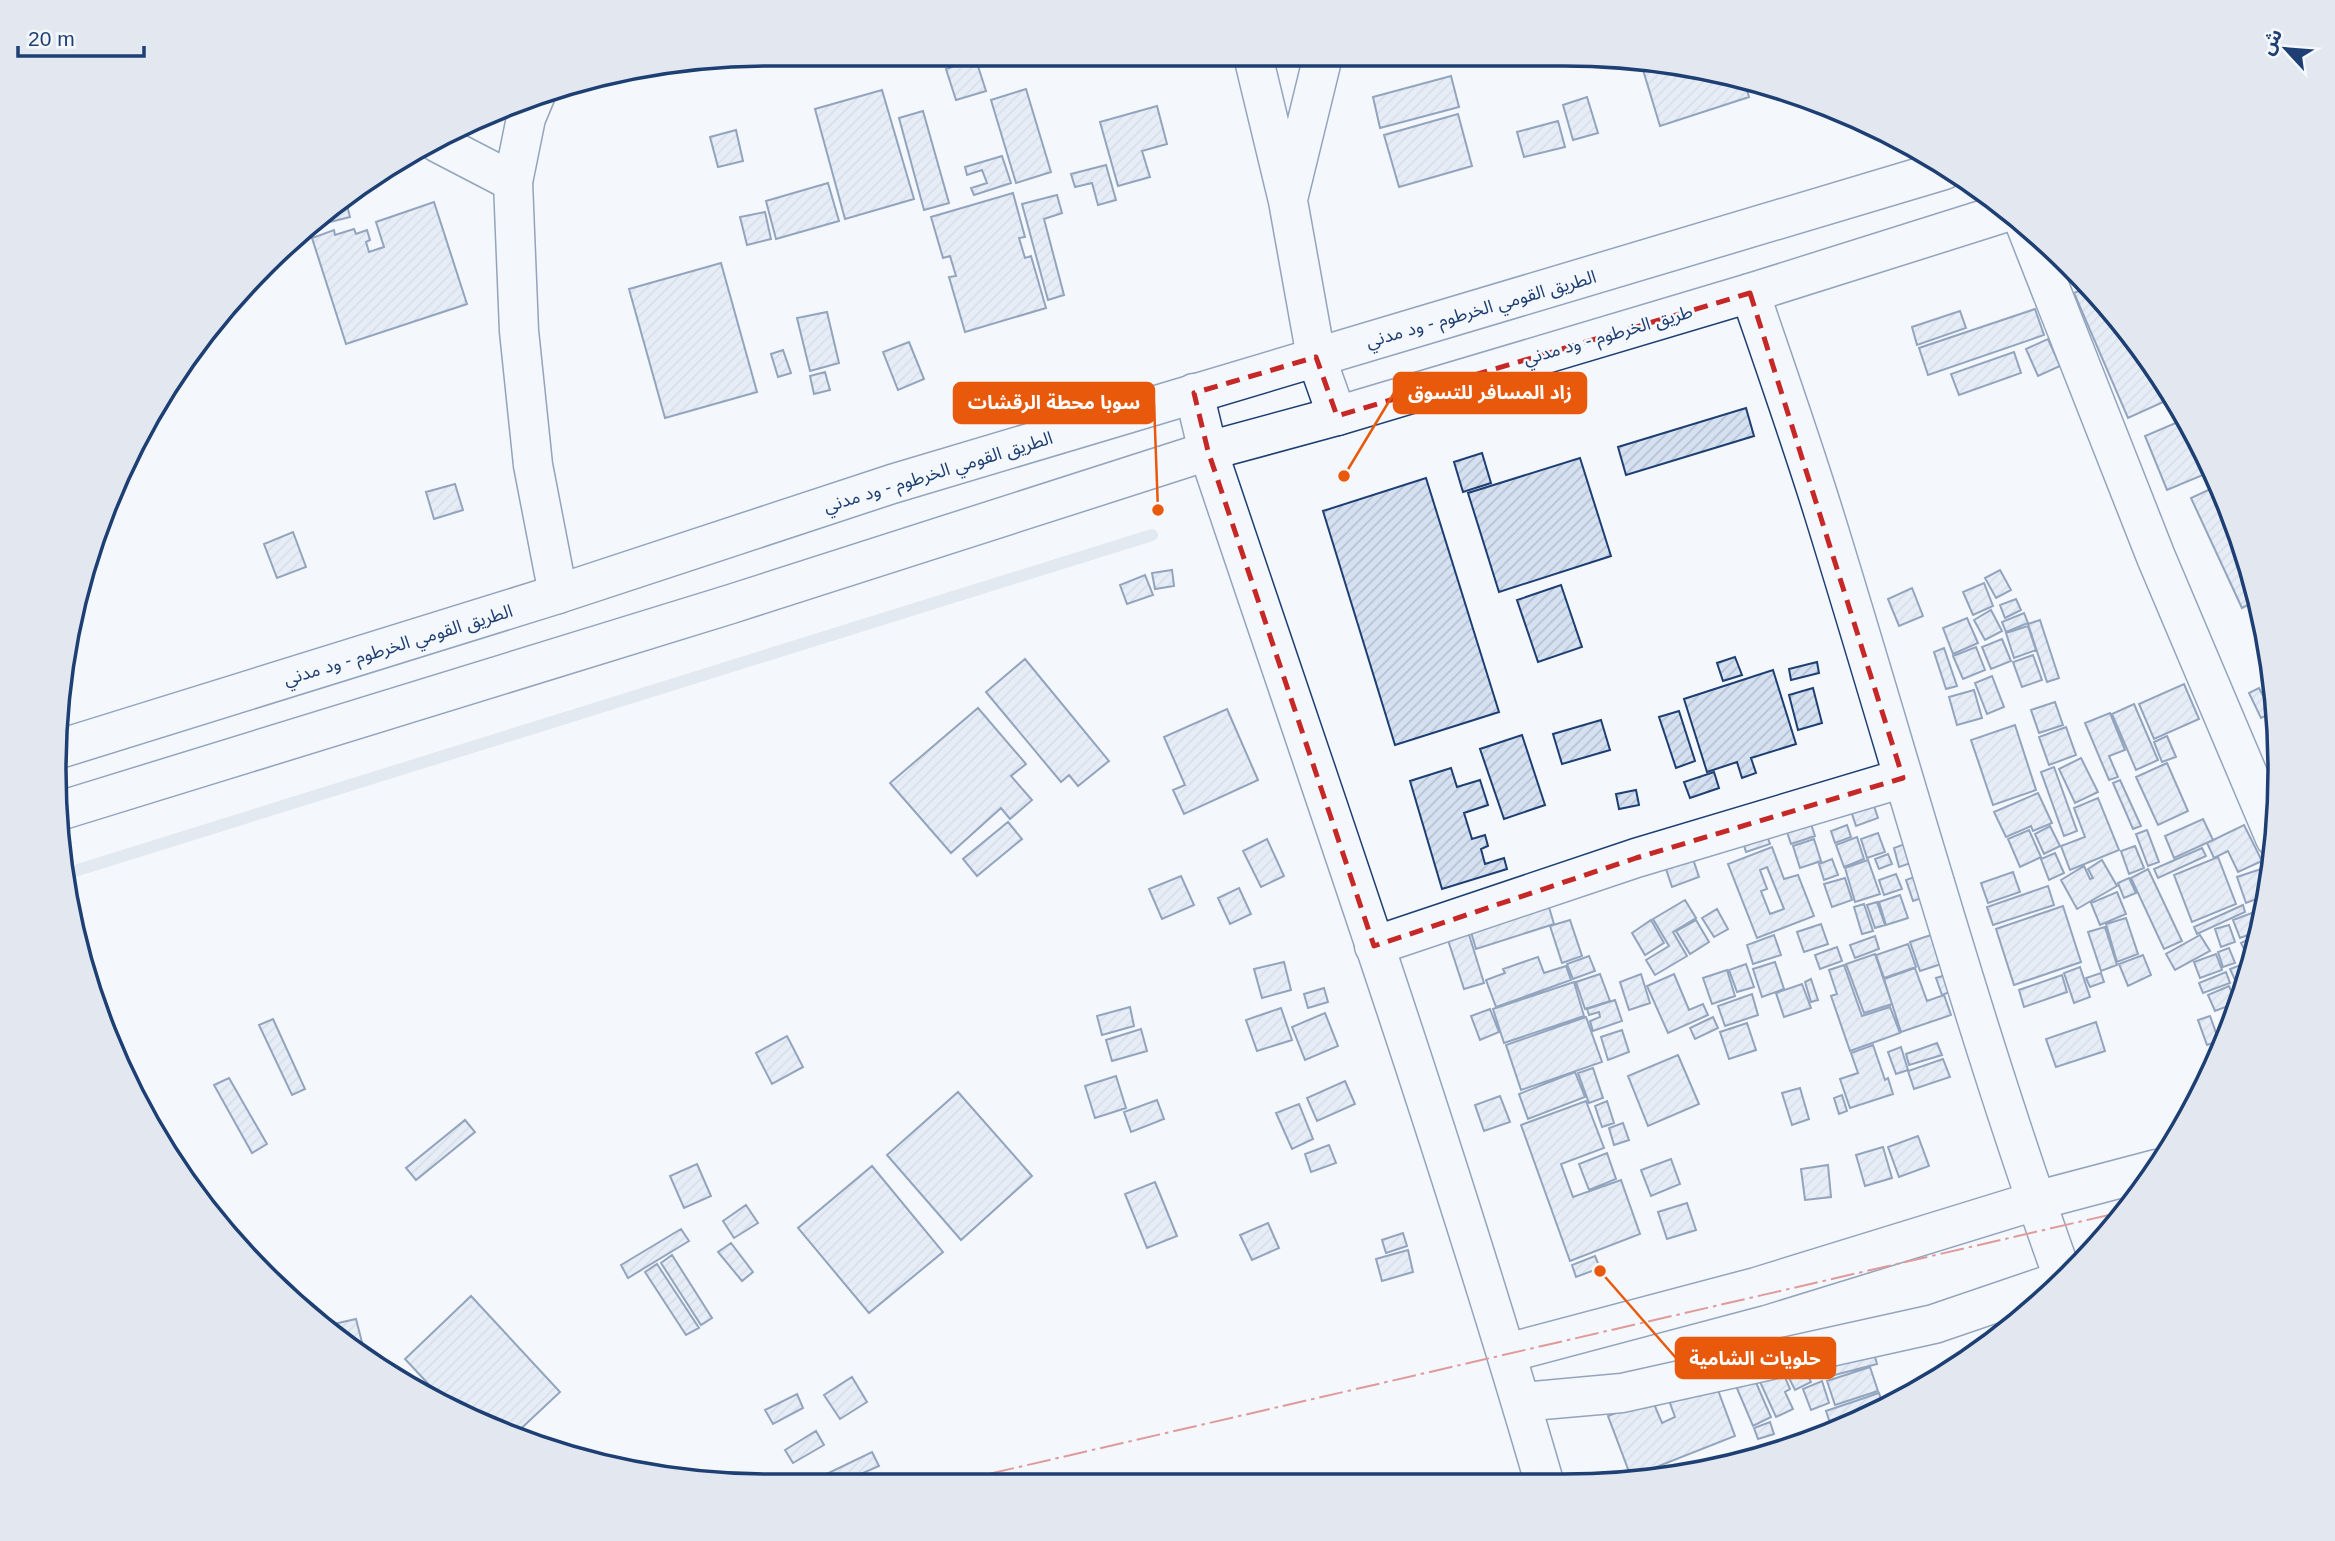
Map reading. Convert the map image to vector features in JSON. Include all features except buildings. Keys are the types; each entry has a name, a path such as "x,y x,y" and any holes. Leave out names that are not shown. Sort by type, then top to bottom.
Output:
{"main road":[{"path":"1255,66 1288,201 1316,357 1337,416"},
{"path":"1288,201 1321,66"},
{"path":"530,109 513,182 519,331 533,465 558,594"},
{"path":"445,147 513,182"},
{"name":"الطريق القومي الخرطوم - ود مدني","path":"67,747 558,594 892,484 1936,173"},
{"name":"طريق الخرطوم - ود مدني","path":"1208,451 1337,416 1751,293 1997,215"},
{"path":"2033,245 2157,557 2267,817"},
{"path":"1751,293 1823,512 1903,778 2035,1201 2060,1270"},
{"path":"1194,393 1208,451 1507,1353 1542,1474"},
{"path":"68,808 744,600 1208,451"},
{"path":"1374,946 1636,858 1903,778"},
{"path":"1507,1353 1756,1287 2035,1201 2142,1173"},
{"path":"1521,1402 1622,1393 1934,1324 2042,1287"}],"highlighted area":[{"path":"1750,293 1903,778 1636,858 1374,946 1208,451 1194,393 1316,357 1337,416"}],"waterway":[{"path":"74,871 1152,535"}],"power":[{"path":"989,1474 2110,1215"}],"place":[{"name":"زاد المسافر للتسوق","path":"1344,476"},
{"name":"سوبا محطة الرقشات","path":"1158,510"},
{"name":"حلويات الشامية","path":"1600,1271"}]}
